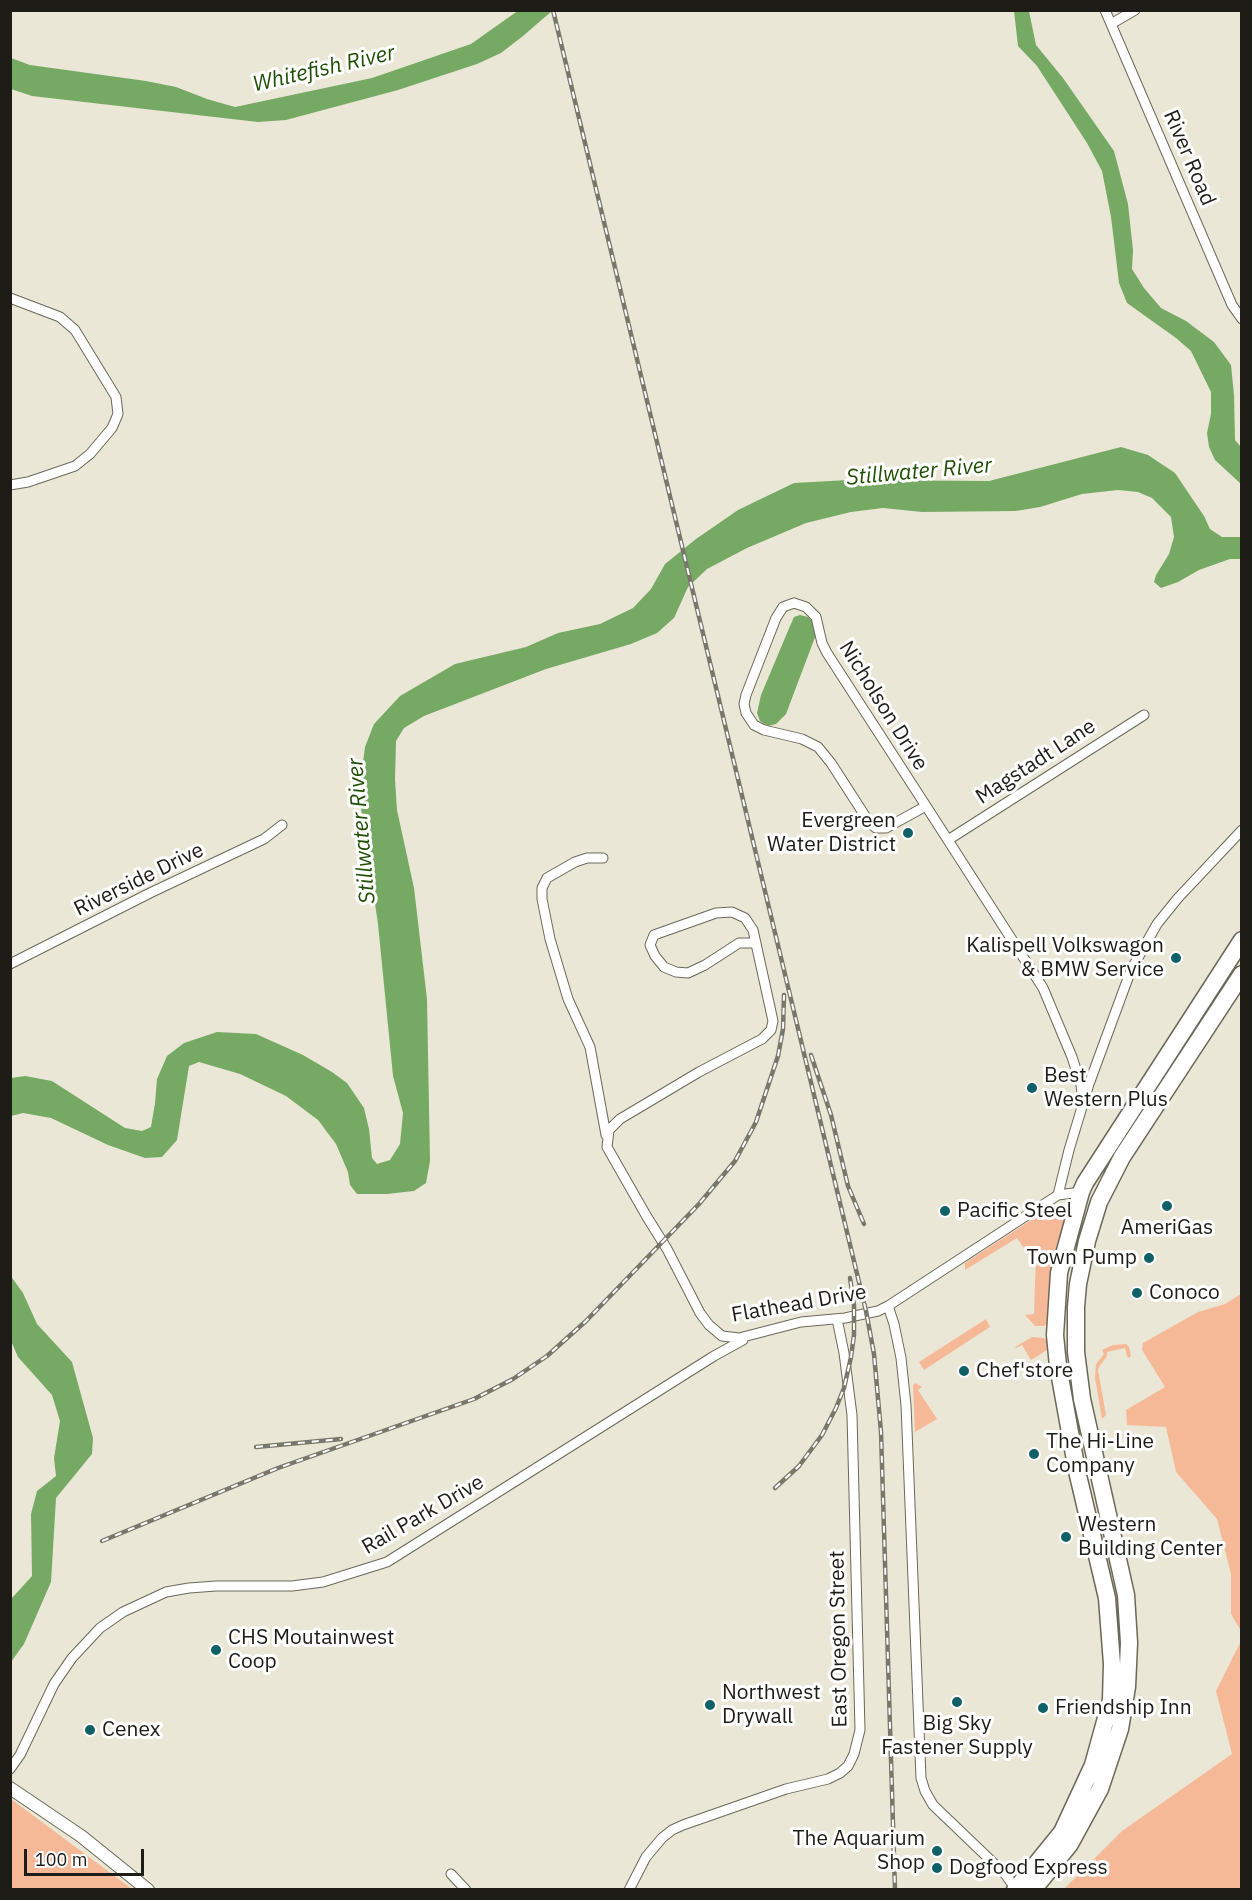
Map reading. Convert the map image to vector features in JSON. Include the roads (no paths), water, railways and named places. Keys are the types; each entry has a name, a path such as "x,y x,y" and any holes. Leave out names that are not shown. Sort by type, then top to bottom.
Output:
{"highway":[{"path":"1016,1889 1062,1832 1079,1798 1093,1765 1110,1700 1112,1664 1107,1598 1070,1435 1058,1366 1055,1335 1059,1273 1081,1192 1242,940"},
{"path":"1033,1890 1070,1844 1100,1789 1120,1729 1128,1676 1129,1622 1123,1577 1087,1422 1077,1364 1076,1306 1084,1252 1099,1202 1122,1157 1239,979 1242,964"}],"main road":[{"path":"10,1788 81,1836 148,1890"}],"street":[{"name":"River Road","path":"1105,10 1232,305 1242,319"},
{"path":"1112,24 1136,10"},
{"path":"10,298 60,317 75,330 116,397 118,414 112,428 90,454 75,466 28,482 10,485"},
{"name":"Nicholson Drive","path":"926,806 886,828 876,828 869,822 818,747 802,739 764,730 751,722 745,708 746,695 776,618 783,608 790,604 799,604 808,609 818,621 826,653 926,806 1043,988 1072,1057 1083,1096 1083,1110"},
{"name":"Magstadt Lane","path":"948,840 1144,715"},
{"name":"Riverside Drive","path":"10,964 150,893 264,839 282,825"},
{"path":"1058,1195 1069,1150 1100,1054 1131,970 1157,924 1178,898 1242,830"},
{"path":"603,858 587,858 575,862 547,878 542,888 542,899 550,939 567,999 590,1047 607,1147"},
{"path":"607,1147 609,1131 620,1119 699,1072 762,1039 771,1030 773,1020 756,943 753,930 745,918 732,912 716,913 654,935 650,945 664,967 676,972 688,973 739,943 756,943"},
{"name":"Flathead Drive","path":"607,1147 667,1249 700,1313 722,1336 739,1338 757,1335 801,1322 837,1319 878,1311 888,1306 901,1358 906,1405 921,1778 933,1805 1005,1874 1016,1889"},
{"path":"888,1306 1058,1195 1081,1192"},
{"name":"East Oregon Street","path":"629,1890 646,1857 672,1830 683,1824 786,1789 828,1779 848,1766 854,1754 860,1730 852,1415 837,1319"},
{"name":"Rail Park Drive","path":"10,1769 20,1755 54,1684 72,1658 100,1628 123,1612 166,1592 216,1586 292,1586 323,1582 387,1562 714,1356 734,1344 757,1335"},
{"path":"451,1874 466,1890"}],"railway":[{"path":"553,10 866,1311 874,1354 881,1432 895,1890"},
{"path":"102,1541 278,1468 474,1399 513,1379 547,1356 586,1321 699,1204 735,1161 756,1122 778,1056 783,1029 784,995"},
{"path":"811,1055 831,1115 848,1186 864,1224"},
{"path":"775,1488 799,1466 822,1435 844,1388 854,1335 854,1305 850,1278"},
{"path":"256,1447 341,1439"}],"place":[{"name":"Evergreen Water District","path":"908,833"},
{"name":"Kalispell Volkswagon & BMW Service","path":"1176,958"},
{"name":"Best Western Plus","path":"1032,1088"},
{"name":"AmeriGas","path":"1167,1206"},
{"name":"Pacific Steel","path":"945,1211"},
{"name":"Town Pump","path":"1149,1258"},
{"name":"Conoco","path":"1137,1293"},
{"name":"Chef'store","path":"964,1371"},
{"name":"The Hi-Line Company","path":"1034,1454"},
{"name":"Western Building Center","path":"1066,1537"},
{"name":"CHS Moutainwest Coop","path":"216,1650"},
{"name":"Big Sky Fastener Supply","path":"957,1702"},
{"name":"Northwest Drywall","path":"710,1705"},
{"name":"Friendship Inn","path":"1043,1708"},
{"name":"Cenex","path":"90,1730"},
{"name":"The Aquarium Shop","path":"937,1851"},
{"name":"Dogfood Express","path":"937,1868"}],"water label":[{"name":"Whitefish River","path":"324,69"},
{"name":"Stillwater River","path":"919,472"},
{"name":"Stillwater River","path":"362,831"}]}
